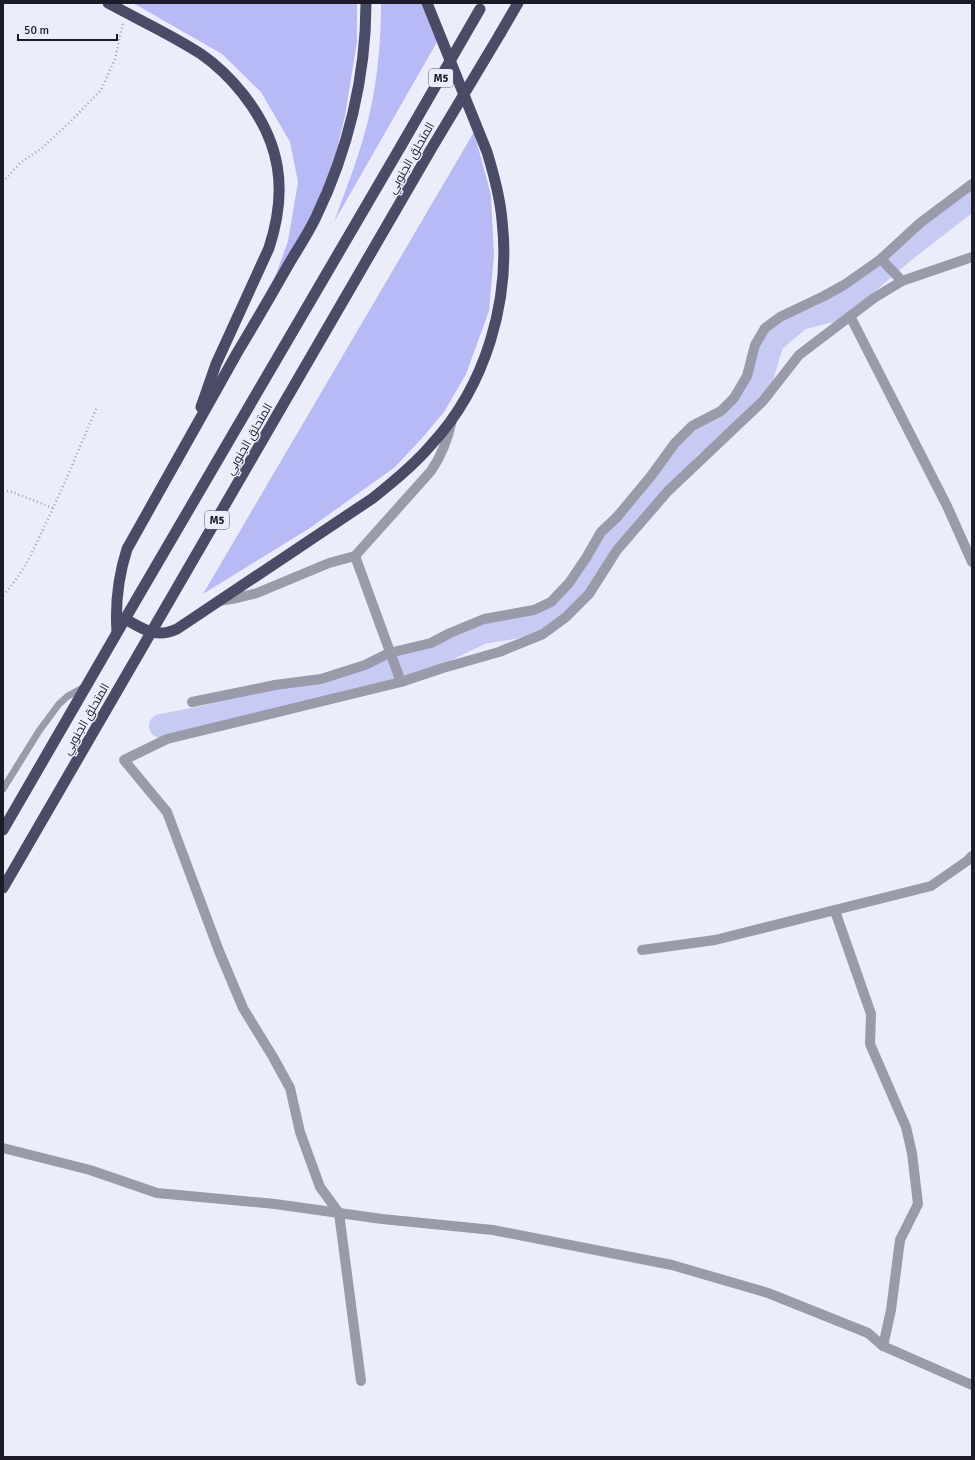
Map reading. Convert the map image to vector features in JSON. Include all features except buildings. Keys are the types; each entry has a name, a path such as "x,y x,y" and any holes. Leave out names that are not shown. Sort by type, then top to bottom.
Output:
{"highway":[{"path":"108,3 202,55 231,79 254,108 271,142 278,165 280,189 275,231 269,248 216,364 197,423"},
{"path":"117,632 117,590 123,562 128,549 197,423 316,218 332,180 345,142 355,102 362,62 366,22 366,3"},
{"path":"125,619 151,633 168,633 177,629 373,498 400,477 432,445 452,420 473,384 485,357 494,330 500,301 503,272 503,228 499,197 486,152 427,3"},
{"name":"المتحلق الجنوبي","path":"3,888 430,151 518,3"},
{"name":"المتحلق الجنوبي","path":"3,830 482,6"}],"street":[{"path":"192,702 275,685 321,679 364,665 389,653 431,644 450,633 484,619 534,610 551,602 569,583 601,532 617,517 675,443 692,426 721,411 734,398 746,376 755,345 765,328 780,317 844,285 881,259 920,223 972,184"},
{"path":"361,1381 339,1213 320,1187 300,1132 290,1088 243,1008 219,951 167,812 124,760 167,740 401,682 442,668 499,652 543,634 566,617 589,594 617,550 668,491 763,401 799,354 874,298 902,281 972,257"},
{"path":"881,259 902,281"},
{"path":"850,316 947,506 972,562"},
{"path":"217,601 257,593 329,564 355,556 434,467 447,442 452,420"},
{"path":"355,556 389,653 401,682"},
{"path":"642,950 715,940 931,886 972,856"},
{"path":"835,911 871,1014 870,1044 906,1127 912,1153 918,1204 900,1240 891,1310 883,1346"},
{"path":"3,1148 90,1170 157,1192 276,1204 339,1213 492,1230 672,1265 768,1293 868,1333 883,1346 972,1385"}],"lane":[{"path":"3,789 39,731 58,704 68,696 86,686"}],"path":[{"path":"3,182 20,163 42,148 101,90 115,58 126,13"},
{"path":"3,595 8,590 32,553 97,407"},
{"path":"3,490 53,508"}],"shaded area":[{"path":"133,3 357,3 357,42 345,116 331,173 307,228 270,291 288,241 298,182 290,142 261,92 222,54"},
{"path":"381,3 421,3 437,42 334,222 359,154 367,126 375,85"},
{"path":"474,132 491,195 494,255 489,311 466,374 444,412 395,467 310,528 203,594"}],"waterway":[{"path":"161,726 207,717 230,709 277,698 318,694 439,653 482,632 514,627 553,613 583,582 602,547 623,520 656,488 690,445 723,427 744,408 761,379 772,342 800,318 836,309 905,250 972,198"}]}
